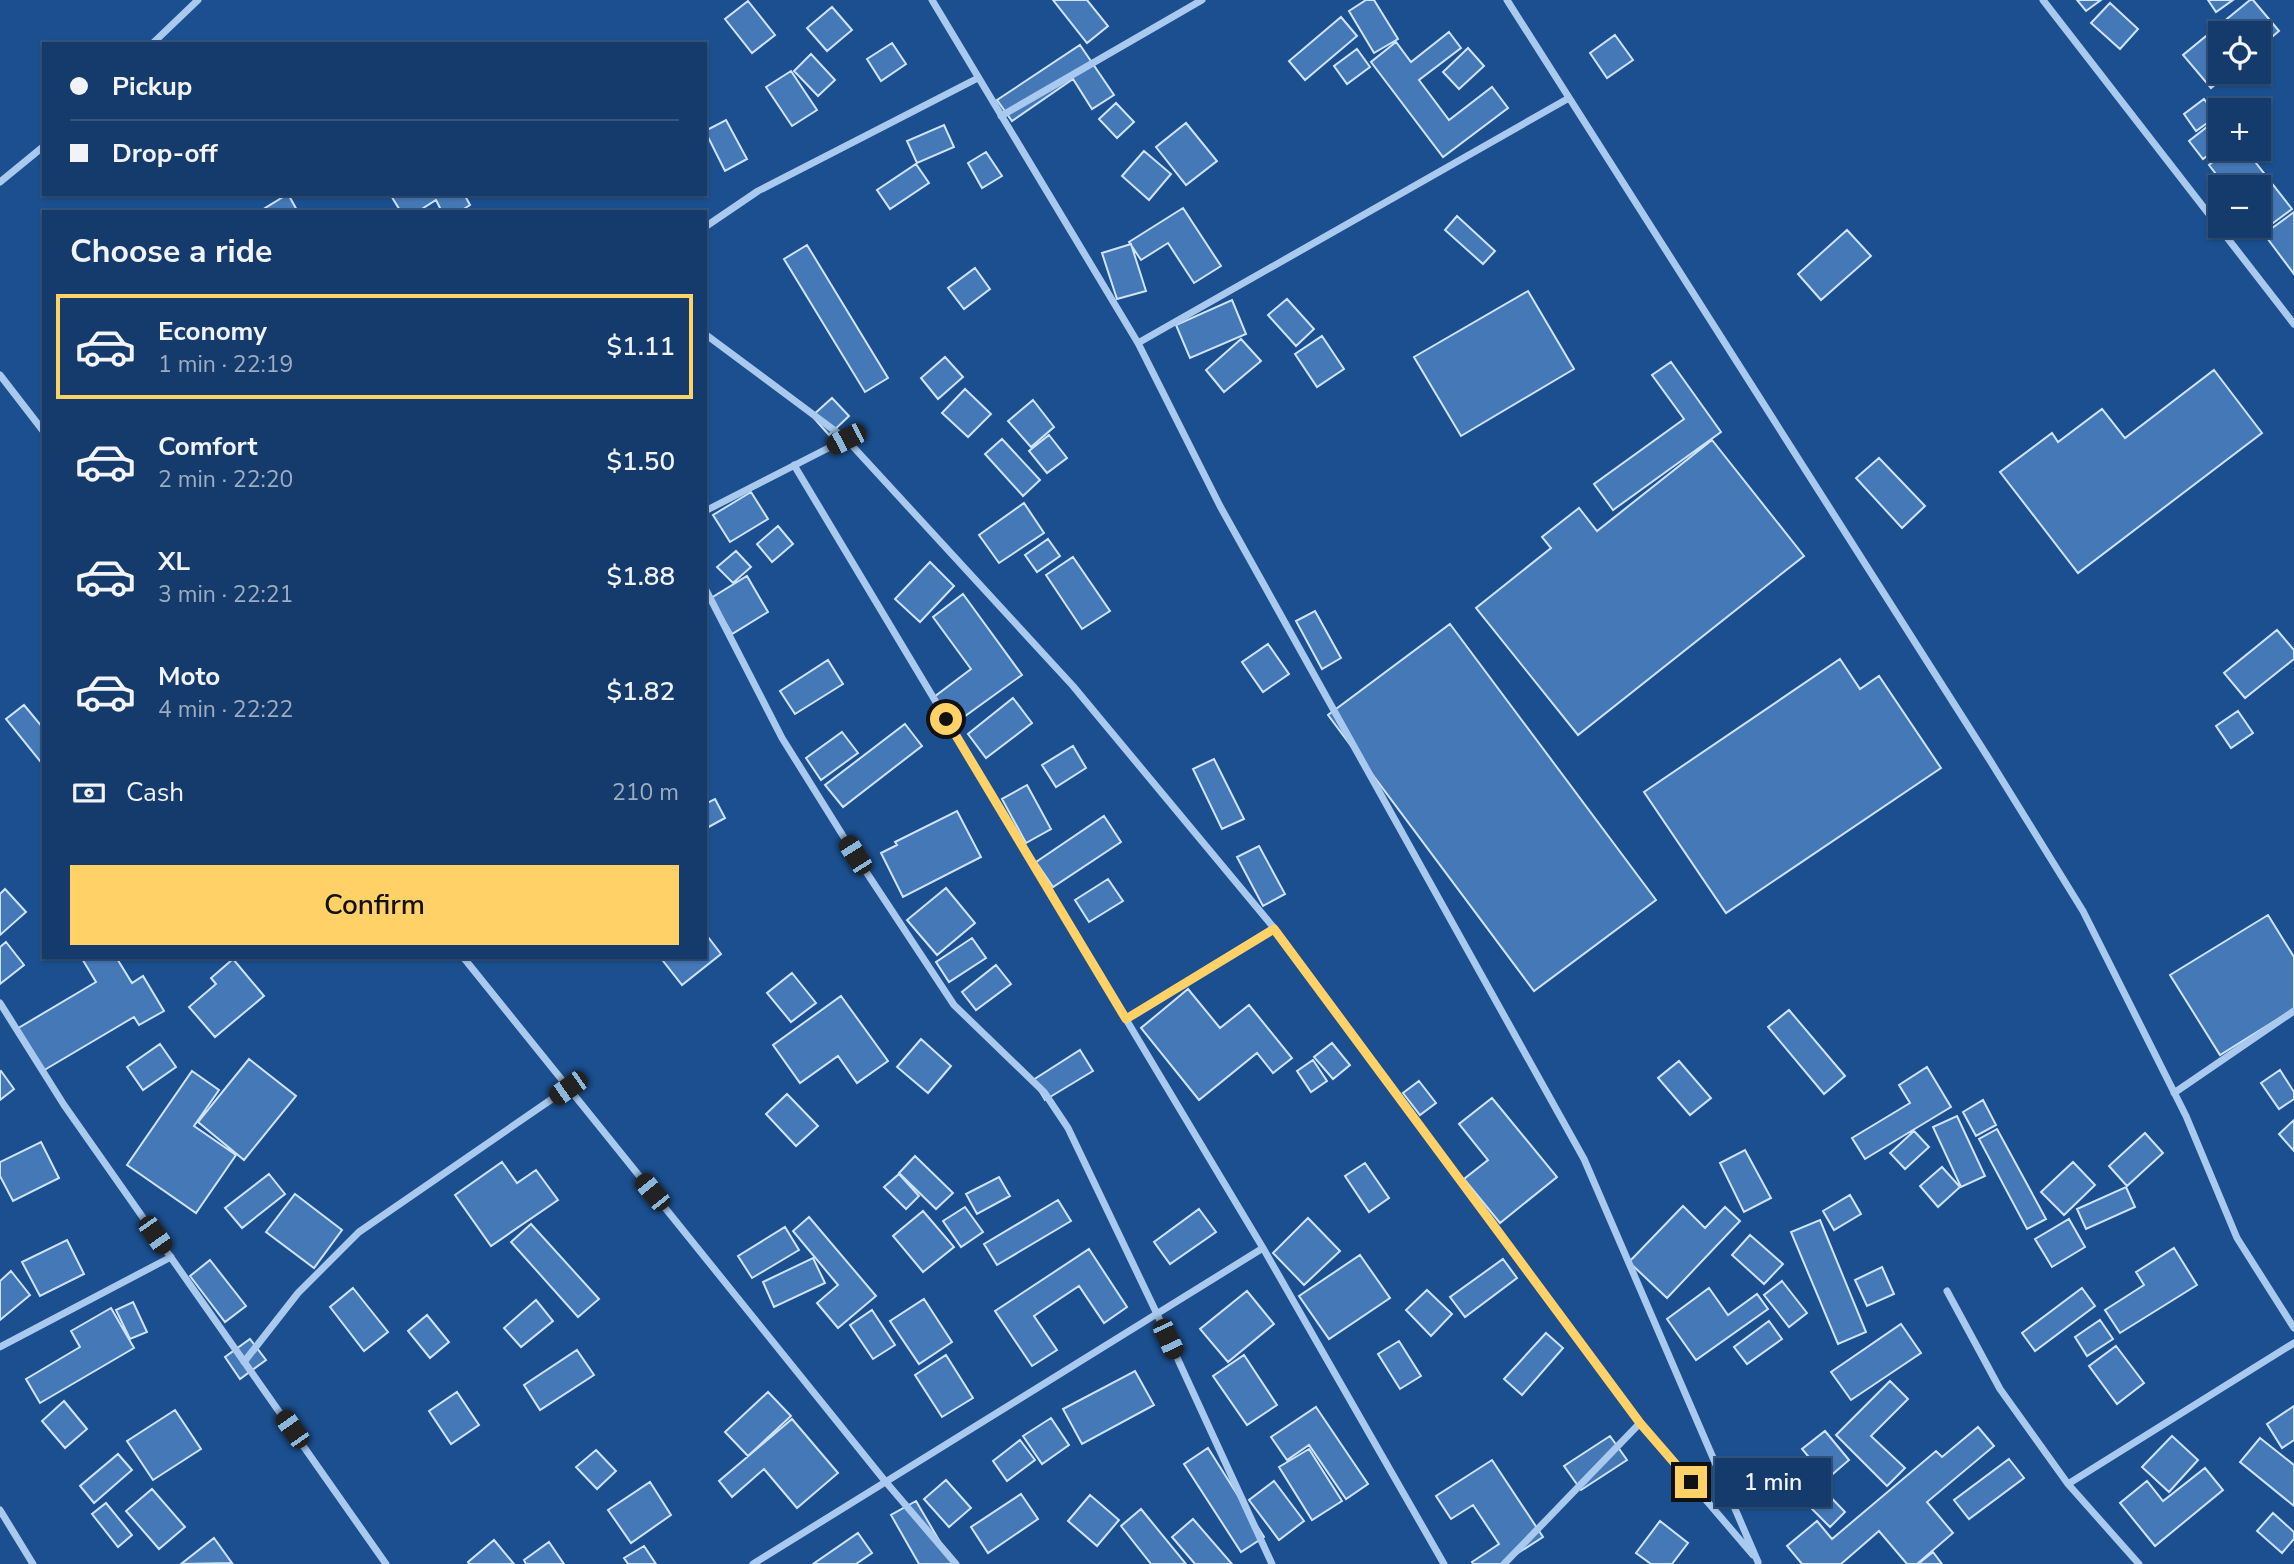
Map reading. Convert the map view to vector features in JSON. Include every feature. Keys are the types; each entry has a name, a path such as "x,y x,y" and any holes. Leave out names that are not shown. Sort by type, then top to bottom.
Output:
{"street":[{"path":"154,42 198,0"},
{"path":"932,0 1138,344 1220,506 1584,1159 1759,1563"},
{"path":"1000,116 1202,0"},
{"path":"1507,0 2083,911 2174,1093 2237,1238 2294,1328"},
{"path":"2043,0 2294,324"},
{"path":"707,226 758,191 978,78"},
{"path":"1138,344 1569,98"},
{"path":"0,182 42,148"},
{"path":"707,335 846,439 1073,686 1274,929 1640,1423 1759,1563"},
{"path":"0,375 42,429"},
{"path":"707,509 846,439"},
{"path":"794,466 1263,1248 1444,1564"},
{"path":"707,592 782,738 954,1005 1044,1092 1068,1128 1272,1564"},
{"path":"1126,1019 1274,929"},
{"path":"465,959 885,1481 956,1564"},
{"path":"0,1003 64,1105 386,1564"},
{"path":"2174,1093 2294,1011"},
{"path":"244,1362 298,1293 359,1232 568,1088"},
{"path":"753,1564 1263,1248"},
{"path":"0,1347 171,1257"},
{"path":"1947,1291 2000,1389 2068,1484 2139,1564"},
{"path":"2068,1484 2294,1343"},
{"path":"1504,1564 1640,1423"},
{"path":"0,1510 33,1564"}],"building":[{"path":"1053,0 1087,0 1108,26 1087,43"},
{"path":"1366,0 1374,0 1398,39 1374,53 1349,11"},
{"path":"2077,0 2101,0 2086,11"},
{"path":"2208,0 2233,0 2216,12"},
{"path":"2253,0 2271,21 2224,21"},
{"path":"748,1 775,35 752,53 725,19"},
{"path":"2110,3 2138,29 2120,49 2091,23"},
{"path":"832,7 852,30 827,51 807,28"},
{"path":"1341,17 1357,36 1305,80 1289,61"},
{"path":"2271,21 2279,31 2271,38"},
{"path":"1449,32 1461,48 1419,80 1449,120 1492,87 1508,108 1443,157 1371,62 1396,42 1411,62"},
{"path":"2208,34 2208,84 2216,84 2211,88 2183,55"},
{"path":"1615,35 1633,60 1607,78 1590,53"},
{"path":"892,43 906,64 881,81 867,59"},
{"path":"1080,45 1114,95 1092,109 1073,79 1012,121 997,100"},
{"path":"1468,48 1484,66 1459,89 1443,72"},
{"path":"1357,49 1370,67 1347,84 1334,66"},
{"path":"811,54 835,80 818,96 794,71"},
{"path":"791,71 817,110 792,126 766,87"},
{"path":"2204,99 2208,104 2208,122 2196,131 2184,114"},
{"path":"1116,103 1134,122 1117,138 1099,119"},
{"path":"726,120 747,159 725,171 707,130"},
{"path":"1186,123 1217,161 1186,185 1156,147"},
{"path":"944,125 954,147 917,163 907,141"},
{"path":"2208,126 2208,155 2203,159 2189,141"},
{"path":"1144,151 1171,174 1149,200 1122,176"},
{"path":"986,152 1002,176 982,188 968,163"},
{"path":"2214,161 2254,161 2265,175 2217,175 2209,165"},
{"path":"916,164 929,183 890,209 877,190"},
{"path":"2271,182 2292,209 2271,225"},
{"path":"289,196 297,210 262,210"},
{"path":"391,196 465,196 470,205 462,210 441,210 436,200 420,210 400,210"},
{"path":"1183,208 1221,266 1194,283 1168,243 1141,260 1129,242"},
{"path":"2294,212 2294,274 2267,238 2271,238 2271,229"},
{"path":"1457,216 1495,251 1483,264 1445,230"},
{"path":"1847,230 1871,256 1821,300 1798,274"},
{"path":"1131,244 1146,291 1117,299 1102,253"},
{"path":"807,245 888,378 865,392 784,259"},
{"path":"975,268 990,289 964,309 948,288"},
{"path":"1528,291 1574,369 1461,436 1414,357"},
{"path":"1287,299 1314,329 1296,346 1268,315"},
{"path":"1232,300 1246,334 1190,358 1176,325"},
{"path":"1322,336 1344,369 1317,387 1295,354"},
{"path":"1241,339 1261,361 1224,392 1206,370"},
{"path":"945,357 963,377 938,399 921,378"},
{"path":"1671,362 1721,432 1613,510 1594,484 1684,419 1652,375"},
{"path":"2214,370 2262,433 2078,573 2000,472 2052,433 2058,442 2102,409 2125,438"},
{"path":"965,389 991,414 968,437 942,413"},
{"path":"832,398 849,416 829,435 812,416"},
{"path":"1033,400 1054,427 1031,447 1008,421"},
{"path":"1049,435 1067,458 1047,473 1029,451"},
{"path":"1002,439 1040,480 1023,496 985,454"},
{"path":"1712,440 1804,556 1578,735 1476,608 1551,548 1542,537 1579,508 1597,531"},
{"path":"1879,458 1925,506 1902,528 1856,478"},
{"path":"751,492 768,519 730,542 713,515"},
{"path":"1024,503 1044,533 999,563 979,535"},
{"path":"778,526 793,544 772,562 757,544"},
{"path":"1048,539 1060,556 1037,572 1025,555"},
{"path":"736,551 751,567 733,583 717,567"},
{"path":"1073,557 1110,611 1082,629 1046,575"},
{"path":"930,562 954,586 920,622 895,599"},
{"path":"747,576 768,612 732,634 711,598"},
{"path":"963,594 1022,675 954,724 934,697 971,669 933,617"},
{"path":"1315,611 1341,658 1322,669 1296,621"},
{"path":"1450,624 1656,900 1534,991 1328,715"},
{"path":"2277,630 2294,650 2294,659 2245,698 2224,673"},
{"path":"1268,644 1289,674 1263,692 1242,662"},
{"path":"1840,659 1860,689 1879,676 1941,768 1726,913 1644,792"},
{"path":"828,660 843,684 795,714 780,691"},
{"path":"1013,698 1032,723 986,758 968,734"},
{"path":"24,705 42,727 42,764 6,719"},
{"path":"2238,711 2253,733 2231,748 2216,726"},
{"path":"905,724 922,746 843,807 825,785"},
{"path":"842,732 858,753 821,780 806,758"},
{"path":"1073,746 1086,768 1056,787 1042,765"},
{"path":"1214,759 1244,819 1222,829 1193,769"},
{"path":"1027,785 1051,829 1026,843 1002,799"},
{"path":"715,799 725,818 707,828 707,803"},
{"path":"957,811 981,857 903,897 881,853 897,845 895,842"},
{"path":"1104,816 1121,842 1053,887 1036,862"},
{"path":"1259,846 1285,894 1263,906 1237,857"},
{"path":"1108,879 1123,901 1089,922 1075,900"},
{"path":"946,888 975,923 937,955 907,920"},
{"path":"5,889 26,912 0,935 0,894"},
{"path":"2268,915 2294,957 2294,1009 2220,1055 2170,975"},
{"path":"707,936 721,954 682,985 662,959 707,959"},
{"path":"972,938 986,958 949,982 936,962"},
{"path":"6,942 24,965 0,984 0,947"},
{"path":"82,959 117,959 132,983 143,976 164,1011 139,1025 134,1017 41,1072 15,1030 96,982"},
{"path":"233,959 264,996 215,1037 189,1007 216,984 211,978"},
{"path":"996,965 1011,984 976,1010 962,992"},
{"path":"792,973 816,1003 791,1022 767,993"},
{"path":"1188,989 1220,1028 1249,1005 1292,1058 1273,1073 1257,1053 1199,1100 1141,1028"},
{"path":"841,996 888,1061 857,1083 838,1056 800,1083 773,1045"},
{"path":"1789,1010 1845,1076 1824,1094 1768,1027"},
{"path":"921,1039 951,1066 928,1093 897,1067"},
{"path":"1332,1043 1350,1065 1333,1079 1314,1057"},
{"path":"160,1044 176,1067 143,1090 127,1067"},
{"path":"1080,1050 1093,1071 1045,1100 1033,1080"},
{"path":"249,1059 296,1096 244,1160 198,1122"},
{"path":"1313,1060 1327,1081 1311,1092 1297,1071"},
{"path":"1679,1061 1711,1098 1690,1115 1658,1078"},
{"path":"1927,1067 1951,1107 1865,1159 1852,1138 1910,1103 1899,1085"},
{"path":"2280,1070 2294,1092 2294,1099 2279,1109 2261,1083"},
{"path":"192,1071 219,1090 194,1126 236,1155 196,1213 127,1165"},
{"path":"0,1072 14,1089 0,1100"},
{"path":"1419,1081 1436,1103 1420,1115 1403,1093"},
{"path":"787,1094 818,1126 796,1146 766,1114"},
{"path":"1492,1098 1557,1177 1500,1223 1464,1179 1488,1160 1459,1124"},
{"path":"1983,1100 1996,1125 1976,1136 1963,1112"},
{"path":"1957,1116 1985,1176 1961,1187 1933,1127"},
{"path":"2294,1120 2294,1151 2279,1134"},
{"path":"1997,1129 2046,1219 2027,1229 1979,1139"},
{"path":"1914,1131 1929,1147 1905,1169 1890,1153"},
{"path":"2145,1133 2163,1153 2127,1186 2109,1166"},
{"path":"41,1142 59,1178 13,1201 0,1176 0,1162"},
{"path":"1745,1150 1771,1198 1744,1212 1720,1163"},
{"path":"915,1156 953,1193 936,1209 899,1173"},
{"path":"502,1162 517,1183 536,1170 558,1200 491,1246 455,1195"},
{"path":"2073,1162 2095,1185 2064,1215 2041,1192"},
{"path":"1365,1163 1389,1198 1369,1212 1345,1176"},
{"path":"1942,1167 1960,1187 1938,1207 1920,1186"},
{"path":"269,1174 285,1194 242,1228 225,1208"},
{"path":"899,1174 919,1196 906,1209 884,1187"},
{"path":"999,1177 1010,1196 977,1214 966,1194"},
{"path":"2126,1187 2135,1207 2086,1229 2077,1209"},
{"path":"295,1194 342,1230 314,1268 266,1232"},
{"path":"1850,1195 1861,1214 1834,1230 1823,1211"},
{"path":"1058,1200 1071,1221 997,1265 984,1244"},
{"path":"1683,1206 1705,1228 1725,1207 1740,1221 1667,1298 1629,1262"},
{"path":"965,1207 983,1232 961,1247 943,1221"},
{"path":"1199,1209 1216,1232 1170,1264 1154,1242"},
{"path":"923,1211 954,1247 923,1272 893,1236"},
{"path":"809,1217 876,1296 838,1328 817,1303 838,1285 793,1231"},
{"path":"1308,1218 1340,1251 1304,1285 1273,1253"},
{"path":"2069,1219 2085,1247 2052,1267 2035,1239"},
{"path":"1820,1220 1866,1332 1838,1344 1791,1232"},
{"path":"531,1224 599,1299 578,1317 511,1242"},
{"path":"785,1227 799,1250 752,1278 738,1256"},
{"path":"1750,1235 1783,1264 1764,1284 1732,1255"},
{"path":"67,1240 84,1274 40,1296 22,1262"},
{"path":"2174,1248 2197,1285 2120,1333 2105,1310 2144,1285 2136,1272"},
{"path":"1089,1249 1127,1307 1104,1323 1079,1286 1034,1316 1057,1350 1032,1366 995,1311"},
{"path":"1360,1255 1390,1298 1329,1339 1299,1296"},
{"path":"813,1258 825,1283 774,1307 763,1282"},
{"path":"1503,1259 1517,1278 1465,1317 1450,1297"},
{"path":"210,1260 246,1306 225,1322 190,1276"},
{"path":"1882,1267 1894,1294 1867,1306 1855,1280"},
{"path":"11,1271 30,1295 0,1320 0,1281"},
{"path":"1782,1281 1807,1313 1789,1327 1764,1295"},
{"path":"353,1288 388,1332 364,1351 330,1307"},
{"path":"1709,1288 1728,1315 1757,1294 1768,1309 1696,1360 1667,1319"},
{"path":"2082,1288 2095,1306 2035,1351 2022,1333"},
{"path":"1427,1290 1452,1314 1431,1336 1406,1310"},
{"path":"1247,1291 1274,1324 1228,1362 1200,1329"},
{"path":"924,1299 952,1342 919,1364 890,1321"},
{"path":"536,1300 553,1321 521,1347 504,1328"},
{"path":"133,1302 147,1332 130,1339 116,1310"},
{"path":"111,1308 134,1348 40,1403 26,1379 80,1347 71,1331"},
{"path":"872,1310 895,1345 873,1359 850,1325"},
{"path":"427,1315 449,1342 430,1358 408,1331"},
{"path":"2100,1320 2113,1339 2087,1356 2075,1337"},
{"path":"1769,1321 1782,1339 1747,1364 1734,1347"},
{"path":"1901,1324 1921,1353 1851,1400 1831,1372"},
{"path":"1546,1333 1563,1348 1522,1395 1504,1379"},
{"path":"250,1339 266,1360 240,1379 225,1357"},
{"path":"1399,1341 1421,1376 1400,1389 1378,1354"},
{"path":"2116,1346 2144,1383 2117,1404 2089,1366"},
{"path":"577,1350 594,1375 540,1410 524,1385"},
{"path":"946,1355 973,1398 942,1417 915,1375"},
{"path":"1244,1355 1277,1405 1247,1425 1213,1376"},
{"path":"1135,1371 1154,1405 1082,1444 1063,1409"},
{"path":"1890,1381 1908,1399 1871,1436 1905,1468 1887,1486 1836,1435"},
{"path":"457,1392 479,1425 451,1444 429,1411"},
{"path":"768,1392 791,1416 748,1456 725,1432"},
{"path":"64,1401 87,1429 65,1448 42,1421"},
{"path":"2294,1406 2294,1440 2282,1448 2267,1424"},
{"path":"1316,1407 1368,1484 1346,1499 1309,1445 1287,1460 1271,1437"},
{"path":"175,1410 201,1449 153,1480 127,1441"},
{"path":"1051,1418 1069,1445 1042,1464 1023,1436"},
{"path":"792,1419 838,1473 797,1508 764,1469 732,1497 719,1481"},
{"path":"1978,1427 1994,1446 1927,1502 1953,1533 1917,1564 1907,1564 1879,1531 1841,1564 1802,1564 1787,1546 1817,1521 1832,1539 1936,1451 1942,1457"},
{"path":"1825,1431 1849,1460 1827,1479 1802,1449"},
{"path":"1610,1436 1627,1460 1581,1490 1564,1466"},
{"path":"2172,1436 2198,1460 2169,1492 2142,1467"},
{"path":"2260,1438 2294,1465 2294,1506 2240,1462"},
{"path":"1020,1440 1035,1460 1007,1481 993,1461"},
{"path":"1208,1448 1264,1537 1241,1552 1184,1464"},
{"path":"1309,1449 1342,1501 1312,1520 1279,1467"},
{"path":"596,1450 616,1471 597,1489 576,1467"},
{"path":"118,1454 132,1470 94,1503 80,1486"},
{"path":"2009,1459 2024,1478 1969,1519 1954,1500"},
{"path":"1492,1460 1543,1537 1501,1564 1473,1564 1472,1562 1499,1544 1473,1505 1451,1519 1436,1496"},
{"path":"2205,1468 2223,1490 2155,1546 2120,1503 2147,1481 2163,1501"},
{"path":"946,1480 971,1508 949,1527 924,1499"},
{"path":"1274,1481 1304,1521 1279,1540 1249,1500"},
{"path":"650,1482 671,1515 631,1543 608,1510"},
{"path":"1818,1484 1845,1512 1830,1527 1802,1499"},
{"path":"152,1489 185,1527 159,1549 126,1511"},
{"path":"1021,1494 1038,1519 988,1553 971,1527"},
{"path":"1090,1495 1119,1520 1097,1546 1068,1521"},
{"path":"916,1501 953,1564 919,1564 891,1515"},
{"path":"106,1503 132,1535 118,1547 92,1514"},
{"path":"1141,1509 1186,1564 1151,1564 1121,1526"},
{"path":"2273,1513 2294,1532 2294,1539 2282,1553 2257,1531"},
{"path":"1193,1519 1232,1564 1195,1564 1172,1537"},
{"path":"1660,1521 1688,1543 1672,1564 1651,1564 1636,1553"},
{"path":"858,1533 872,1553 856,1564 813,1564"},
{"path":"214,1538 232,1563 181,1564"},
{"path":"494,1540 514,1564 469,1564 468,1562"},
{"path":"549,1542 564,1564 526,1564 524,1560"},
{"path":"644,1546 656,1564 628,1564 624,1558"},
{"path":"1933,1552 1942,1564 1918,1564"}],"route":[{"path":"946,719 1126,1019 1274,929 1640,1423 1691,1482"}]}
